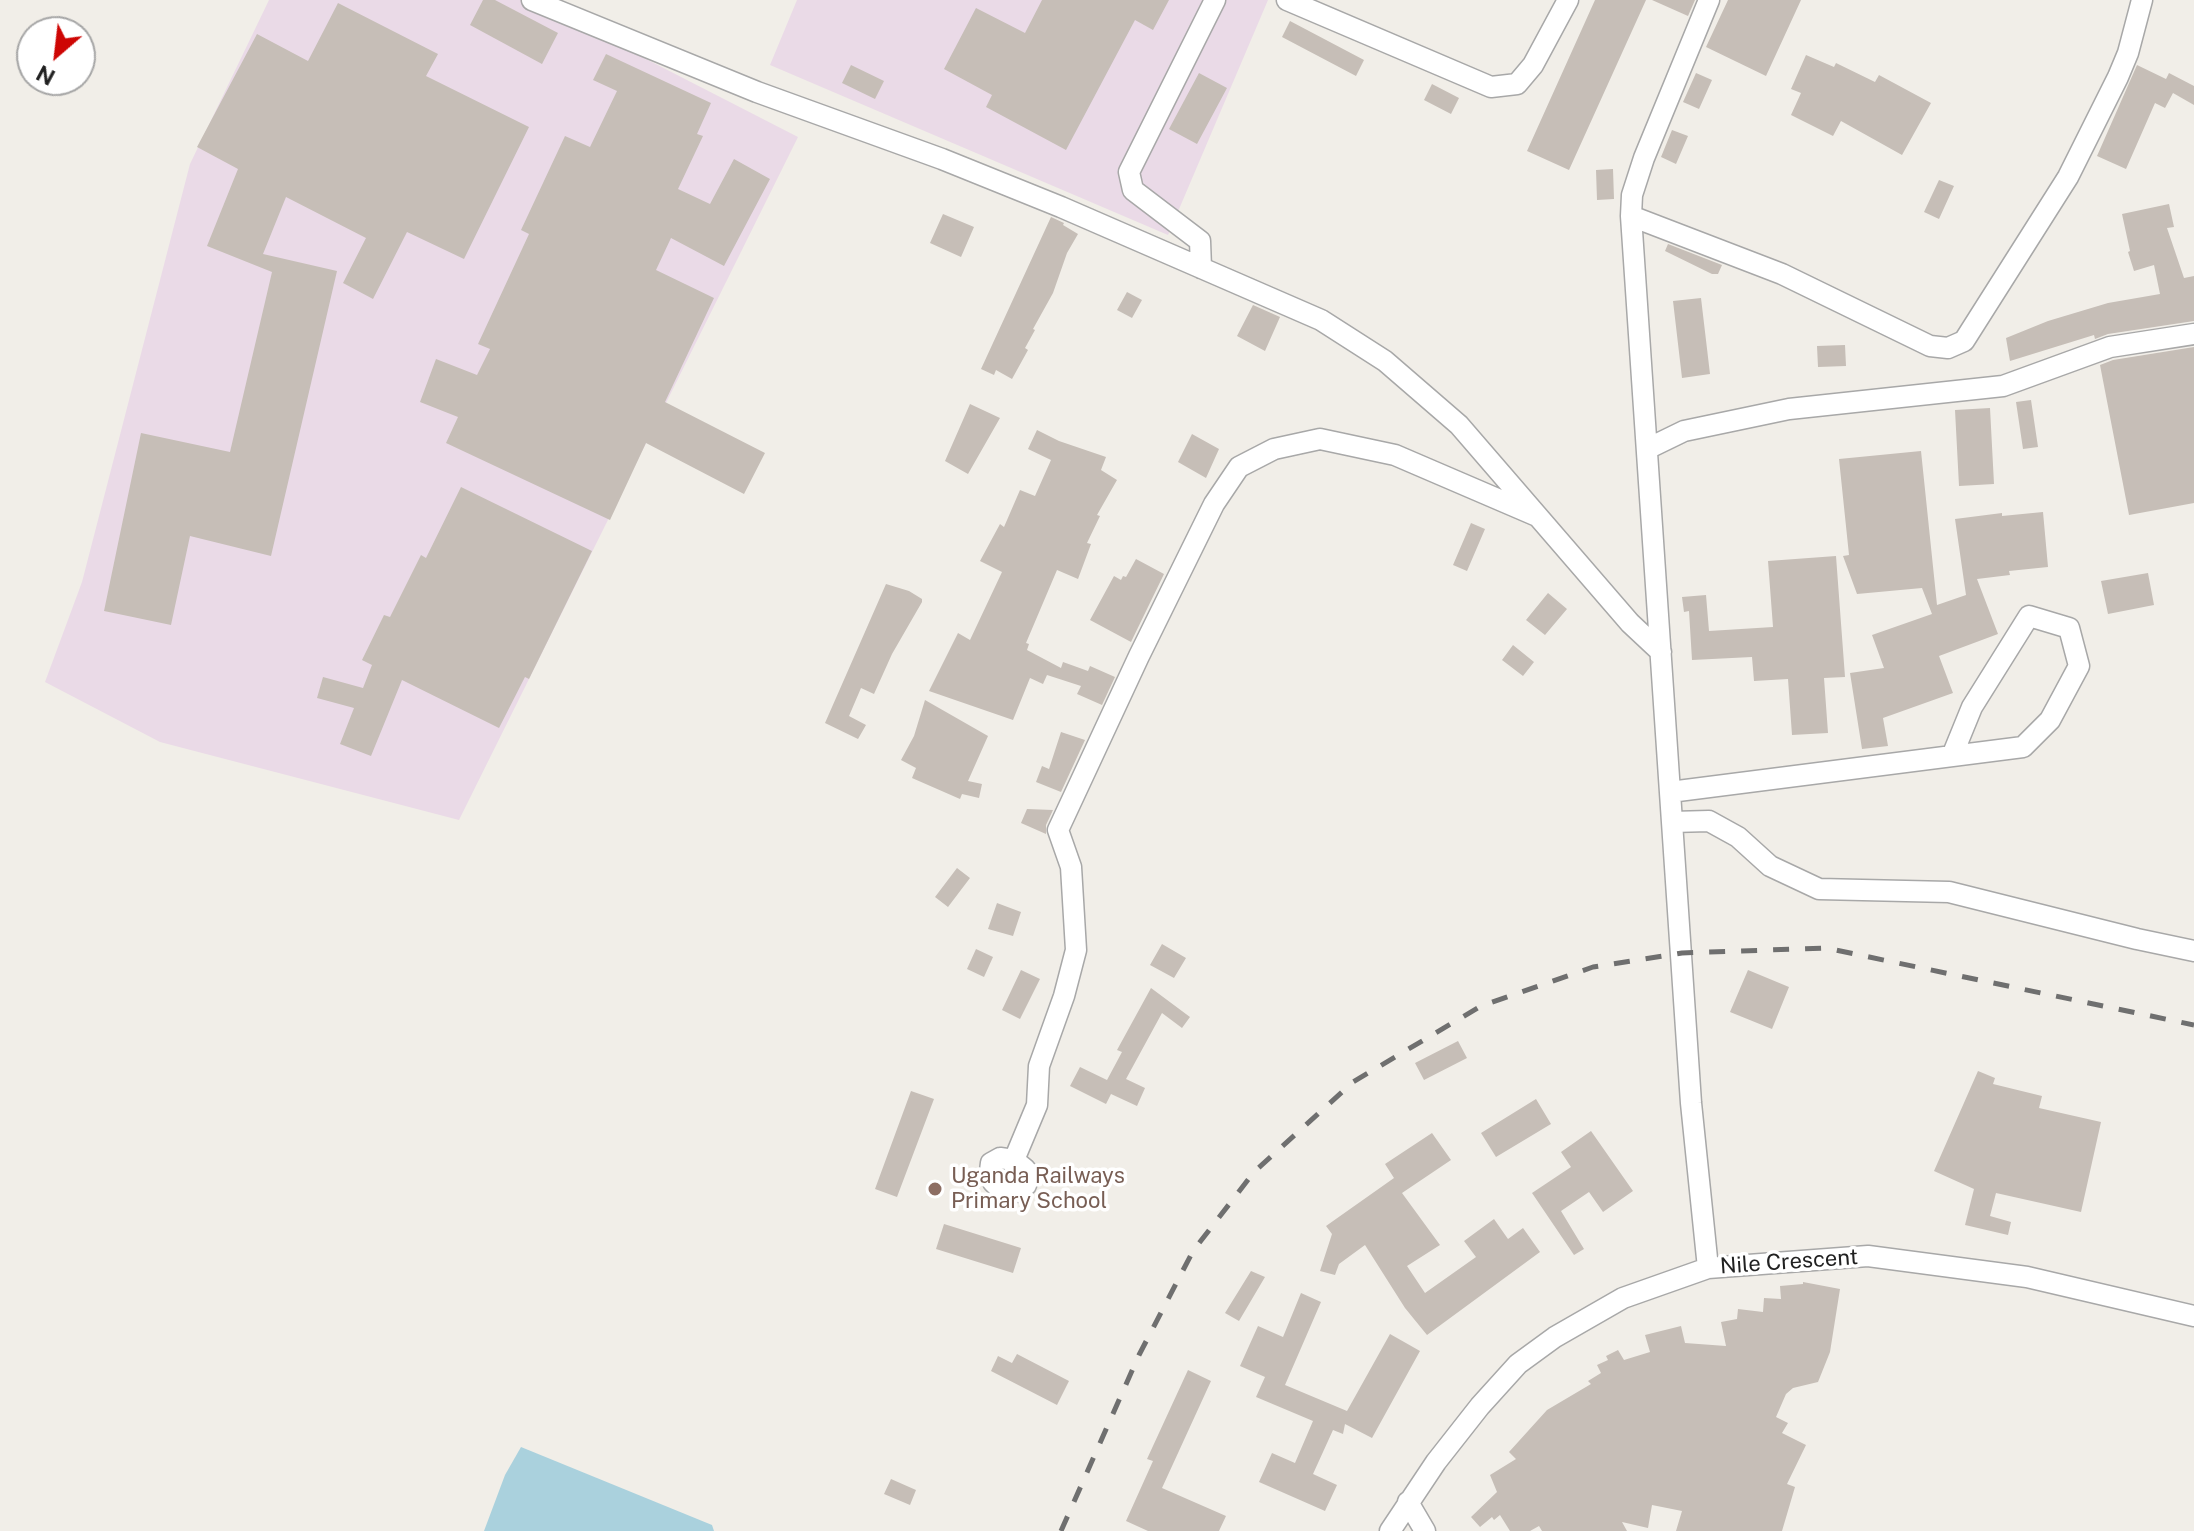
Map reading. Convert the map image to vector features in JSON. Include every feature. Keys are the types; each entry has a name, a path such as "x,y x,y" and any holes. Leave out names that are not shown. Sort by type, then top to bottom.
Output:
{"street":[{"path":"532,0 744,87 842,121 1022,191 1321,320 1385,361 1459,425 1630,623 1661,652"},
{"path":"1201,268 1200,241 1133,190 1129,172 1215,0"},
{"path":"1287,0 1491,87 1517,84 1533,65 1568,0"},
{"path":"1708,1268 1691,1103 1631,216 1632,195 1644,158 1709,0"},
{"path":"1631,216 1782,274 1930,346 1948,348 1964,341 2068,177 2118,77 2128,53 2142,0"},
{"path":"1647,449 1684,431 1789,409 2003,386 2110,347 2194,334"},
{"path":"1014,1160 1037,1105 1039,1066 1064,996 1076,950 1071,867 1058,830 1214,504 1239,467 1274,449 1320,439 1395,455 1541,517"},
{"path":"1670,792 2023,747 2050,720 2079,666 2069,628 2029,616 1972,707 1952,756"},
{"path":"1672,822 1709,821 1738,837 1770,866 1819,889 1949,892 2194,951"},
{"name":"Nile Crescent","path":"1390,1531 1480,1406 1518,1364 1555,1337 1623,1298 1708,1268 1868,1256 2027,1277 2194,1316"},
{"path":"1408,1502 1425,1531"}],"shaded area":[{"path":"269,0 531,0 798,137 459,820 160,742 45,682 82,582 190,164"},
{"path":"797,0 1268,0 1168,235 770,65"}],"water":[{"path":"521,1447 712,1525 714,1531 484,1531 505,1475"}],"building":[{"path":"483,0 495,0 558,33 542,64 470,25"},
{"path":"1042,0 1169,0 1153,30 1135,20 1066,150 986,107 992,95 944,69 976,8 1025,33"},
{"path":"1595,0 1646,0 1569,170 1527,151"},
{"path":"1652,0 1695,0 1688,16"},
{"path":"1728,0 1801,0 1766,76 1706,47"},
{"path":"338,3 438,54 426,76 529,127 464,259 407,232 373,299 343,283 366,238 286,197 263,254 337,271 271,556 190,536 171,625 104,611 141,433 230,452 272,272 207,246 238,169 197,147 257,34 308,61"},
{"path":"1290,21 1364,60 1356,76 1282,37"},
{"path":"606,54 711,103 697,134 703,136 678,189 710,204 734,159 770,179 724,266 671,238 656,270 714,298 665,402 765,453 744,494 646,443 610,520 446,443 458,417 420,402 436,359 477,375 490,349 478,344 529,234 521,230 565,136 590,147 617,91 593,80"},
{"path":"1806,55 1834,67 1836,63 1875,82 1879,75 1931,103 1902,155 1841,121 1833,136 1791,115 1801,93 1791,89"},
{"path":"851,65 884,81 875,99 842,83"},
{"path":"2137,65 2166,79 2169,73 2194,86 2194,105 2173,93 2165,108 2155,103 2126,169 2097,156"},
{"path":"1199,73 1227,88 1197,144 1169,129"},
{"path":"1696,73 1712,80 1699,109 1683,102"},
{"path":"1432,84 1459,98 1451,114 1424,100"},
{"path":"1672,130 1688,136 1676,164 1661,157"},
{"path":"1613,169 1614,199 1597,200 1596,170"},
{"path":"1939,180 1954,186 1939,219 1924,212"},
{"path":"2169,204 2174,227 2167,228 2184,278 2194,276 2194,321 2108,334 2095,339 2094,335 2010,361 2006,338 2048,321 2108,303 2160,294 2154,265 2134,271 2122,214"},
{"path":"943,214 974,227 961,257 930,243"},
{"path":"1051,217 1078,234 1067,253 1053,293 1033,329 1025,348 1028,350 1012,379 996,370 994,375 981,369"},
{"path":"1668,244 1722,265 1718,274 1665,251"},
{"path":"1127,292 1142,300 1132,318 1117,310"},
{"path":"1701,298 1710,374 1682,378 1673,301"},
{"path":"1253,305 1280,317 1265,351 1237,336"},
{"path":"1845,345 1846,366 1818,367 1817,346"},
{"path":"2194,347 2194,503 2129,515 2100,365 2113,360"},
{"path":"2031,400 2038,447 2023,449 2016,402"},
{"path":"970,404 1000,418 968,474 945,461"},
{"path":"1990,408 1994,484 1959,486 1955,410"},
{"path":"1037,430 1106,457 1101,470 1117,480 1097,515 1100,516 1087,543 1091,544 1078,579 1057,570 1026,643 1029,644 1027,650 1061,668 1063,662 1088,671 1090,666 1115,677 1102,705 1077,694 1081,686 1047,675 1043,684 1030,678 1013,720 929,691 958,633 970,640 1002,572 980,561 1000,524 1004,527 1020,490 1035,496 1051,460 1028,449"},
{"path":"1192,434 1219,449 1206,478 1178,462"},
{"path":"1921,451 1937,605 1966,595 1955,519 2043,512 2048,567 2009,571 2010,575 1977,579 1998,634 1939,656 1953,693 1883,718 1888,746 1862,749 1850,673 1884,668 1872,635 1932,614 1922,588 1857,594 1843,556 1849,555 1839,459"},
{"path":"461,487 592,551 529,679 525,677 499,728 402,680 371,756 340,744 354,708 317,698 323,677 363,688 372,665 362,660 384,615 390,617 421,555 426,558"},
{"path":"1471,523 1485,529 1467,571 1453,565"},
{"path":"1836,556 1845,677 1824,678 1828,733 1792,735 1788,679 1754,681 1752,657 1692,660 1689,611 1684,612 1682,597 1706,595 1709,631 1773,627 1768,561"},
{"path":"1136,559 1164,574 1131,642 1090,620 1114,576 1121,580 1123,576 1126,577"},
{"path":"2148,573 2154,605 2108,614 2101,581"},
{"path":"886,584 909,591 922,602 892,654 874,694 861,688 849,716 866,725 858,739 825,723"},
{"path":"1548,593 1567,609 1545,635 1526,620"},
{"path":"1513,645 1534,662 1523,676 1502,660"},
{"path":"925,700 988,736 968,781 982,784 979,798 962,794 960,799 912,778 916,768 901,760 914,736"},
{"path":"1061,732 1085,740 1061,792 1036,782 1042,766 1049,769"},
{"path":"1027,809 1053,810 1046,825 1046,834 1021,823"},
{"path":"957,868 970,878 948,907 935,897"},
{"path":"997,903 1021,912 1013,936 988,929"},
{"path":"1162,944 1186,958 1174,978 1150,965"},
{"path":"976,949 993,957 984,977 967,969"},
{"path":"1021,970 1040,979 1020,1019 1002,1010"},
{"path":"1748,970 1789,987 1772,1029 1730,1012"},
{"path":"1151,988 1190,1017 1182,1028 1162,1013 1126,1079 1145,1088 1137,1106 1111,1094 1106,1104 1070,1086 1080,1067 1107,1080 1122,1052 1117,1050"},
{"path":"1458,1041 1467,1058 1424,1080 1415,1063"},
{"path":"1978,1071 1995,1078 1993,1084 2042,1096 2039,1108 2101,1122 2081,1212 1996,1193 1990,1216 2011,1222 2008,1235 1965,1225 1974,1189 1934,1171"},
{"path":"911,1091 934,1099 897,1197 875,1189"},
{"path":"1536,1099 1551,1124 1496,1157 1481,1133"},
{"path":"1591,1131 1633,1191 1603,1212 1589,1192 1561,1211 1584,1249 1574,1255 1532,1193 1571,1167 1561,1152"},
{"path":"1432,1133 1451,1160 1402,1193 1440,1245 1407,1266 1425,1293 1476,1257 1464,1241 1494,1219 1508,1239 1523,1228 1540,1252 1427,1335 1405,1308 1365,1245 1339,1264 1335,1275 1320,1271 1332,1234 1326,1226 1394,1178 1385,1164"},
{"path":"944,1224 1021,1248 1013,1273 936,1249"},
{"path":"1251,1271 1265,1277 1239,1321 1225,1313"},
{"path":"1803,1282 1840,1289 1830,1352 1818,1382 1793,1388 1786,1394 1776,1417 1788,1423 1782,1433 1806,1445 1787,1484 1795,1487 1782,1531 1676,1531 1682,1511 1652,1505 1648,1528 1622,1522 1627,1531 1542,1531 1539,1526 1530,1531 1510,1531 1500,1515 1494,1520 1492,1517 1480,1527 1471,1517 1497,1492 1490,1475 1516,1459 1509,1452 1547,1410 1591,1384 1588,1381 1601,1373 1597,1365 1608,1360 1606,1356 1618,1350 1624,1360 1650,1352 1645,1335 1681,1326 1685,1343 1726,1346 1721,1322 1737,1319 1738,1309 1763,1312 1764,1298 1781,1299 1780,1286"},
{"path":"1301,1293 1321,1302 1285,1385 1347,1411 1390,1334 1420,1351 1372,1438 1345,1424 1343,1434 1333,1430 1313,1474 1337,1485 1325,1511 1259,1482 1272,1453 1295,1463 1313,1421 1256,1397 1265,1377 1240,1366 1258,1326 1283,1337"},
{"path":"1017,1354 1069,1381 1057,1405 991,1371 998,1356 1012,1363"},
{"path":"1188,1370 1211,1381 1162,1488 1226,1516 1219,1531 1148,1531 1126,1521 1153,1461 1147,1459"},
{"path":"891,1479 916,1490 910,1505 884,1494"}],"railway":[{"path":"1061,1531 1139,1355 1193,1251 1254,1172 1353,1082 1481,1006 1593,967 1682,953 1826,948 2194,1025"}],"place":[{"name":"Uganda Railways Primary School","path":"935,1189"}]}
